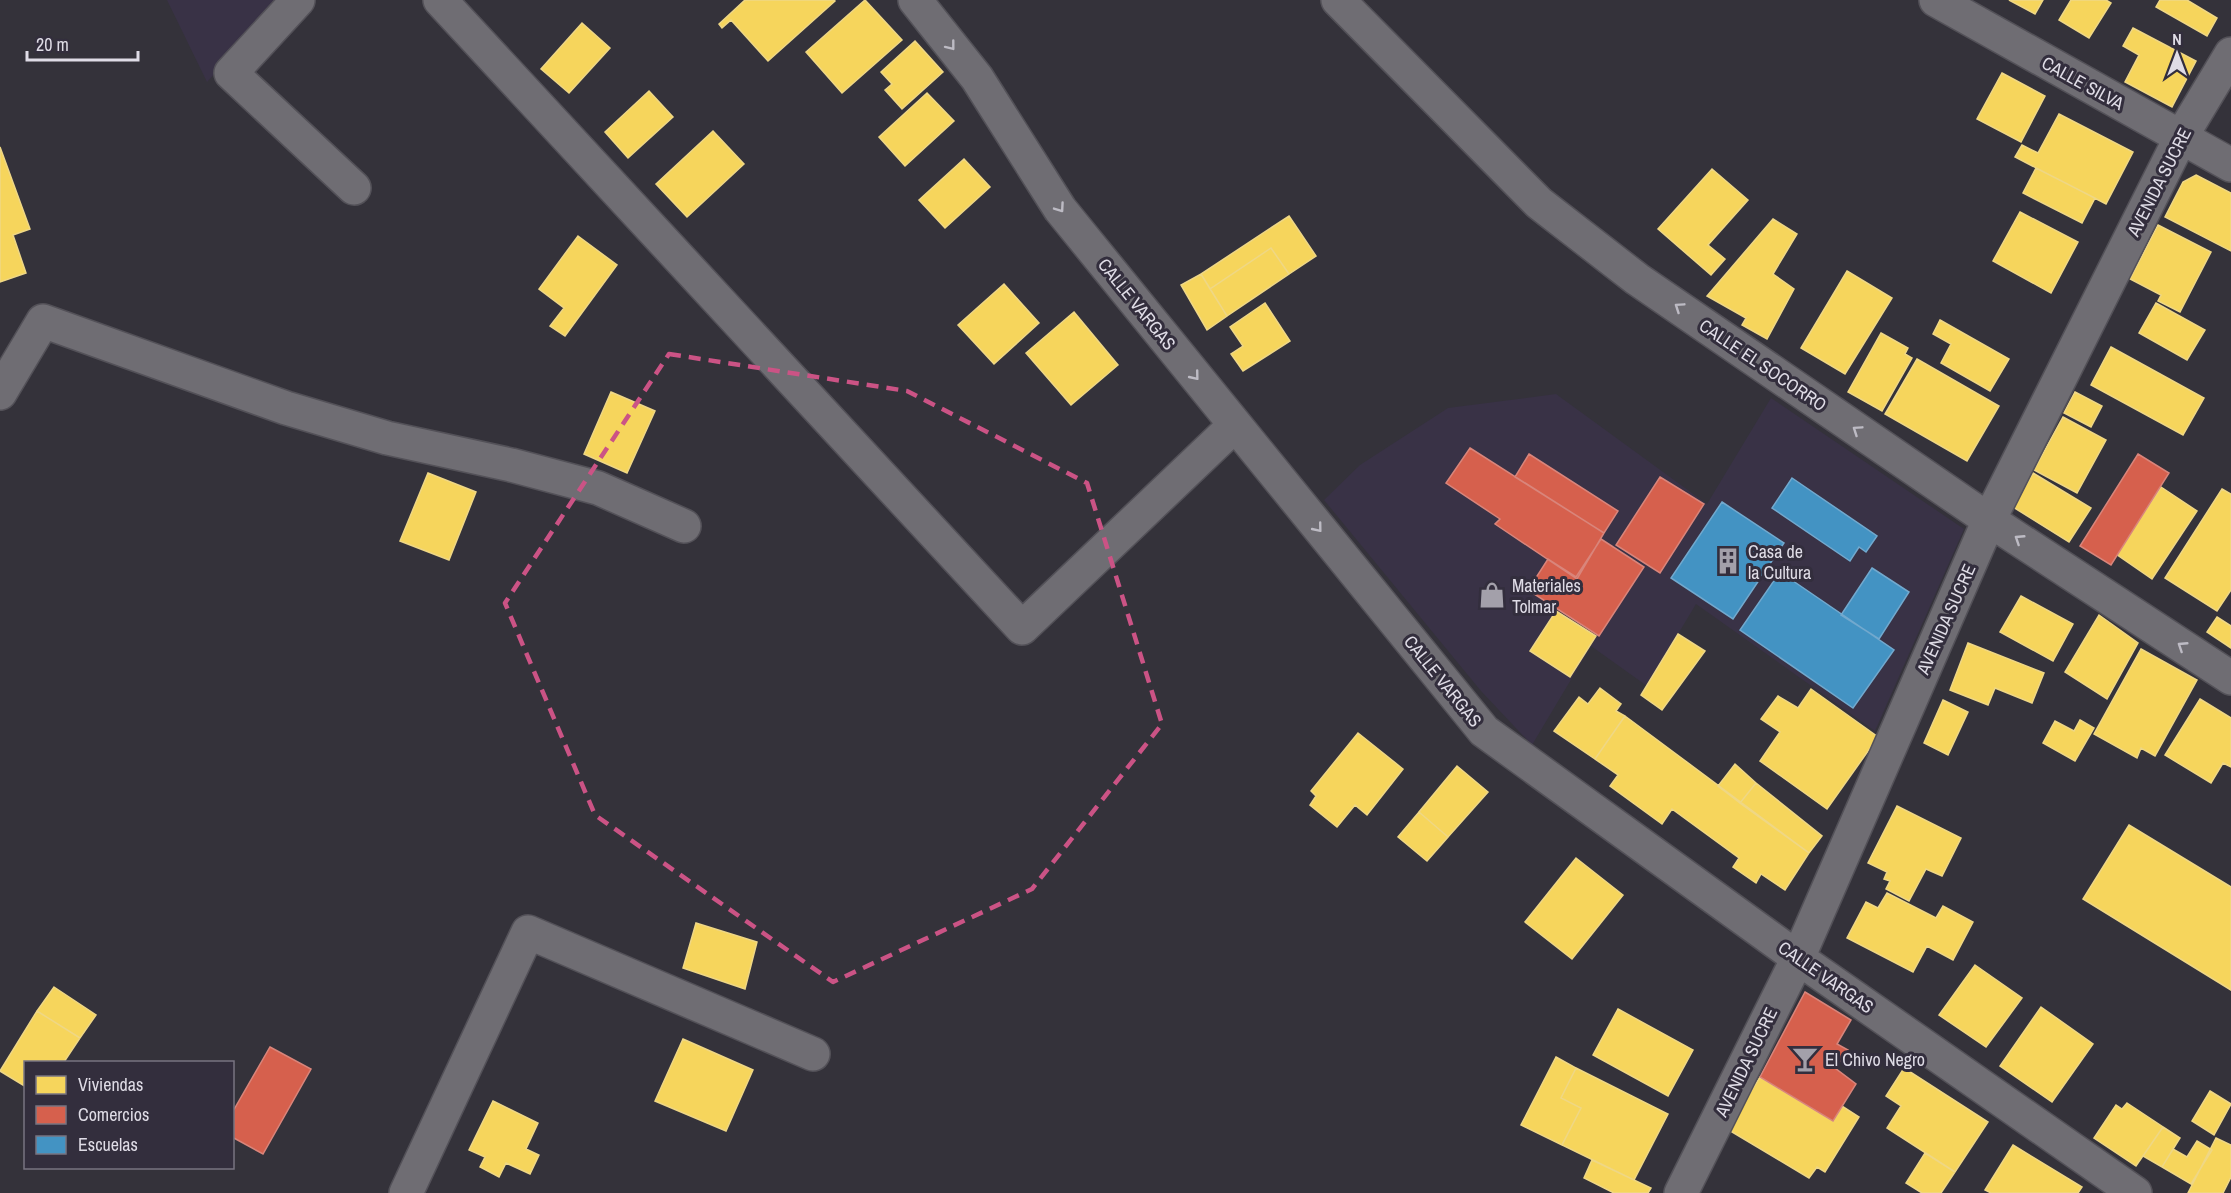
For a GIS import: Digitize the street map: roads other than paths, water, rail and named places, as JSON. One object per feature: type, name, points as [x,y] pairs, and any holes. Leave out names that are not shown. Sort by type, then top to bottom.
[{"type":"street","points":[[298,0],[231,73],[354,188]]},
{"type":"street","points":[[440,0],[1022,628],[1235,425]]},
{"type":"street","name":"CALLE VARGAS","points":[[915,0],[977,78],[1060,209],[1484,731],[1798,958],[2134,1193]]},
{"type":"street","name":"CALLE EL SOCORRO","points":[[1338,0],[1539,202],[1637,279],[1989,520],[2231,678]]},
{"type":"street","name":"CALLE SILVA","points":[[1936,0],[2231,165]]},
{"type":"street","name":"AVENIDA SUCRE","points":[[1681,1193],[1798,958],[1989,520],[2181,137],[2231,54]]},
{"type":"street","points":[[0,393],[43,321],[255,397],[387,438],[511,465],[598,488],[684,525]]},
{"type":"street","points":[[406,1193],[528,932],[813,1054]]},
{"type":"place","name":"Casa de la Cultura","points":[[1728,561]]},
{"type":"place","name":"Materiales Tolmar","points":[[1492,595]]},
{"type":"place","name":"El Chivo Negro","points":[[1805,1059]]}]
